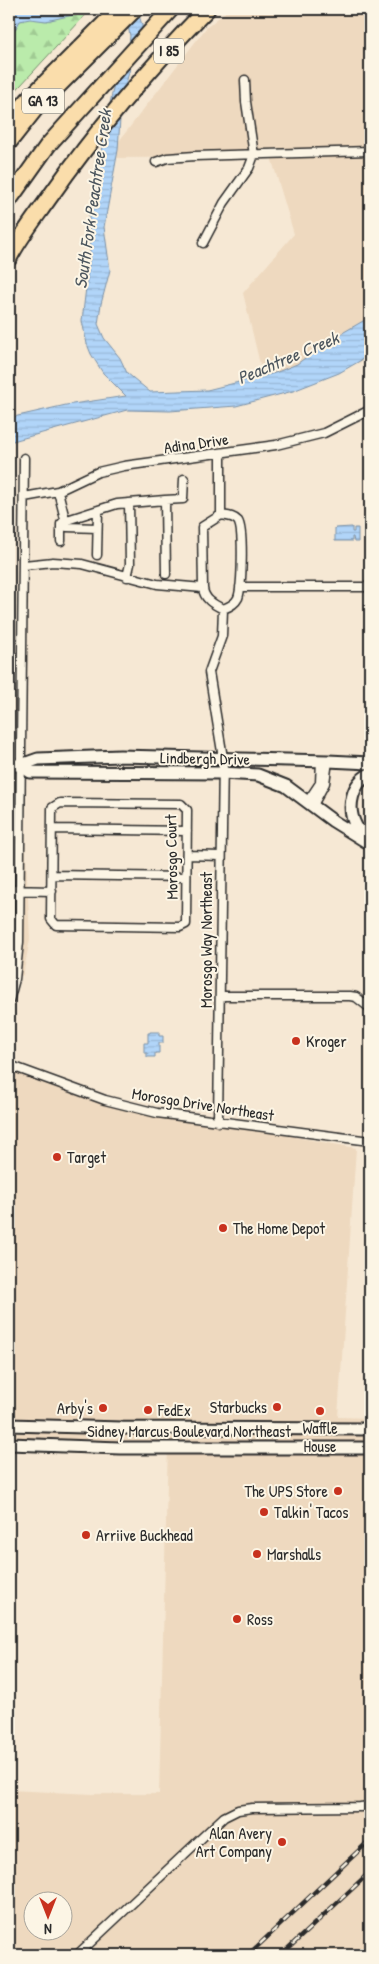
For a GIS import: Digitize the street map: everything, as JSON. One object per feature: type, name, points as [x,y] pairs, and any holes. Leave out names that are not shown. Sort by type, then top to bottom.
[{"type":"highway","name":"GA 13","points":[[9,142],[75,59],[119,9]]},
{"type":"highway","name":"GA 13","points":[[9,123],[28,100],[135,9]]},
{"type":"highway","name":"I 85","points":[[9,200],[48,145],[171,9]]},
{"type":"highway","name":"I 85","points":[[9,258],[62,180],[131,93],[207,9]]},
{"type":"highway","points":[[9,183],[21,167],[48,145]]},
{"type":"main road","points":[[9,765],[21,765],[38,759],[110,757],[223,758],[370,763]]},
{"type":"main road","name":"Lindbergh Drive","points":[[21,765],[30,772],[222,773],[258,775],[286,786],[333,821],[370,842]]},
{"type":"main road","points":[[370,774],[356,788],[351,803],[351,811],[356,826],[370,842]]},
{"type":"main road","name":"Sidney Marcus Boulevard Northeast","points":[[9,1425],[122,1428],[370,1428]]},
{"type":"main road","name":"Sidney Marcus Boulevard Northeast","points":[[9,1444],[120,1448],[370,1448]]},
{"type":"street","points":[[203,243],[254,155],[246,102],[245,80]]},
{"type":"street","points":[[156,162],[167,158],[370,151]]},
{"type":"street","name":"Adina Drive","points":[[24,498],[58,491],[98,472],[107,470],[276,445],[324,433],[370,410]]},
{"type":"street","points":[[221,454],[221,515]]},
{"type":"street","points":[[9,1001],[18,962],[24,458]]},
{"type":"street","points":[[62,541],[61,524],[64,520],[117,504],[183,499],[184,480]]},
{"type":"street","points":[[58,491],[67,527],[97,528]]},
{"type":"street","points":[[165,500],[166,574]]},
{"type":"street","points":[[127,577],[130,564],[129,503]]},
{"type":"street","points":[[97,554],[98,511]]},
{"type":"street","points":[[221,515],[232,516],[237,519],[241,529],[240,588],[238,600],[223,609],[213,604],[206,597],[203,588],[202,527],[221,515]]},
{"type":"street","points":[[24,565],[53,562],[82,564],[157,584],[203,588]]},
{"type":"street","points":[[240,588],[370,587]]},
{"type":"street","name":"Morosgo Way Northeast","points":[[218,1122],[220,856],[223,758],[209,672],[222,636],[223,609]]},
{"type":"street","points":[[310,803],[320,783],[325,761]]},
{"type":"street","name":"Morosgo Court","points":[[60,803],[181,804],[187,810],[187,831],[186,924],[180,927],[56,925],[51,918],[52,808],[60,803]]},
{"type":"street","points":[[52,829],[187,831]]},
{"type":"street","points":[[186,855],[220,856]]},
{"type":"street","points":[[52,875],[186,877]]},
{"type":"street","points":[[9,890],[52,891]]},
{"type":"street","points":[[220,996],[350,996],[356,997],[370,1008]]},
{"type":"street","name":"Morosgo Drive Northeast","points":[[9,1065],[128,1108],[218,1122],[370,1141]]},
{"type":"street","points":[[77,1955],[224,1818],[238,1810],[252,1808],[370,1806]]},
{"type":"shaded area","points":[[229,9],[370,9],[370,360],[265,385],[243,293],[294,234],[271,157],[106,158],[206,28]]},
{"type":"shaded area","points":[[9,756],[21,756],[30,939],[23,975],[15,979],[9,995]]},
{"type":"shaded area","points":[[9,1062],[141,1109],[356,1148],[338,1417],[370,1418],[370,1955],[9,1955],[9,1790],[93,1794],[159,1794],[168,1443],[9,1441]]},
{"type":"green space","points":[[9,9],[91,9],[9,98]]},
{"type":"water","points":[[10,9],[100,9],[46,21],[30,19],[20,21],[9,40]]},
{"type":"water","name":"South Fork Peachtree Creek","points":[[137,9],[142,25],[142,35],[129,72],[121,103],[118,150],[104,227],[110,270],[98,324],[104,338],[120,358],[127,373],[150,392],[207,390],[275,373],[297,364],[325,343],[370,317],[370,355],[339,373],[293,391],[236,406],[170,411],[127,410],[9,442],[9,418],[66,405],[126,396],[103,373],[91,354],[82,321],[90,254],[89,214],[114,83],[129,45],[130,36],[127,20]]},
{"type":"water","points":[[352,527],[352,532],[354,532],[354,528],[358,528],[358,542],[354,542],[353,537],[352,541],[335,541],[335,528]]},
{"type":"water","points":[[159,1032],[159,1036],[163,1036],[163,1043],[159,1043],[159,1053],[155,1053],[155,1057],[147,1057],[147,1053],[144,1053],[144,1043],[148,1043],[148,1033]]},
{"type":"railway","points":[[248,1955],[370,1840]]},
{"type":"railway","points":[[281,1955],[370,1872]]},
{"type":"place","name":"Kroger","points":[[296,1041]]},
{"type":"place","name":"Target","points":[[57,1157]]},
{"type":"place","name":"The Home Depot","points":[[223,1228]]},
{"type":"place","name":"Starbucks","points":[[277,1407]]},
{"type":"place","name":"Arby's","points":[[103,1408]]},
{"type":"place","name":"FedEx","points":[[148,1410]]},
{"type":"place","name":"Waffle House","points":[[320,1411]]},
{"type":"place","name":"The UPS Store","points":[[338,1491]]},
{"type":"place","name":"Talkin' Tacos","points":[[264,1512]]},
{"type":"place","name":"Arriive Buckhead","points":[[86,1535]]},
{"type":"place","name":"Marshalls","points":[[257,1554]]},
{"type":"place","name":"Ross","points":[[237,1619]]},
{"type":"place","name":"Alan Avery Art Company","points":[[282,1842]]},
{"type":"water label","name":"Peachtree Creek","points":[[288,358]]}]
